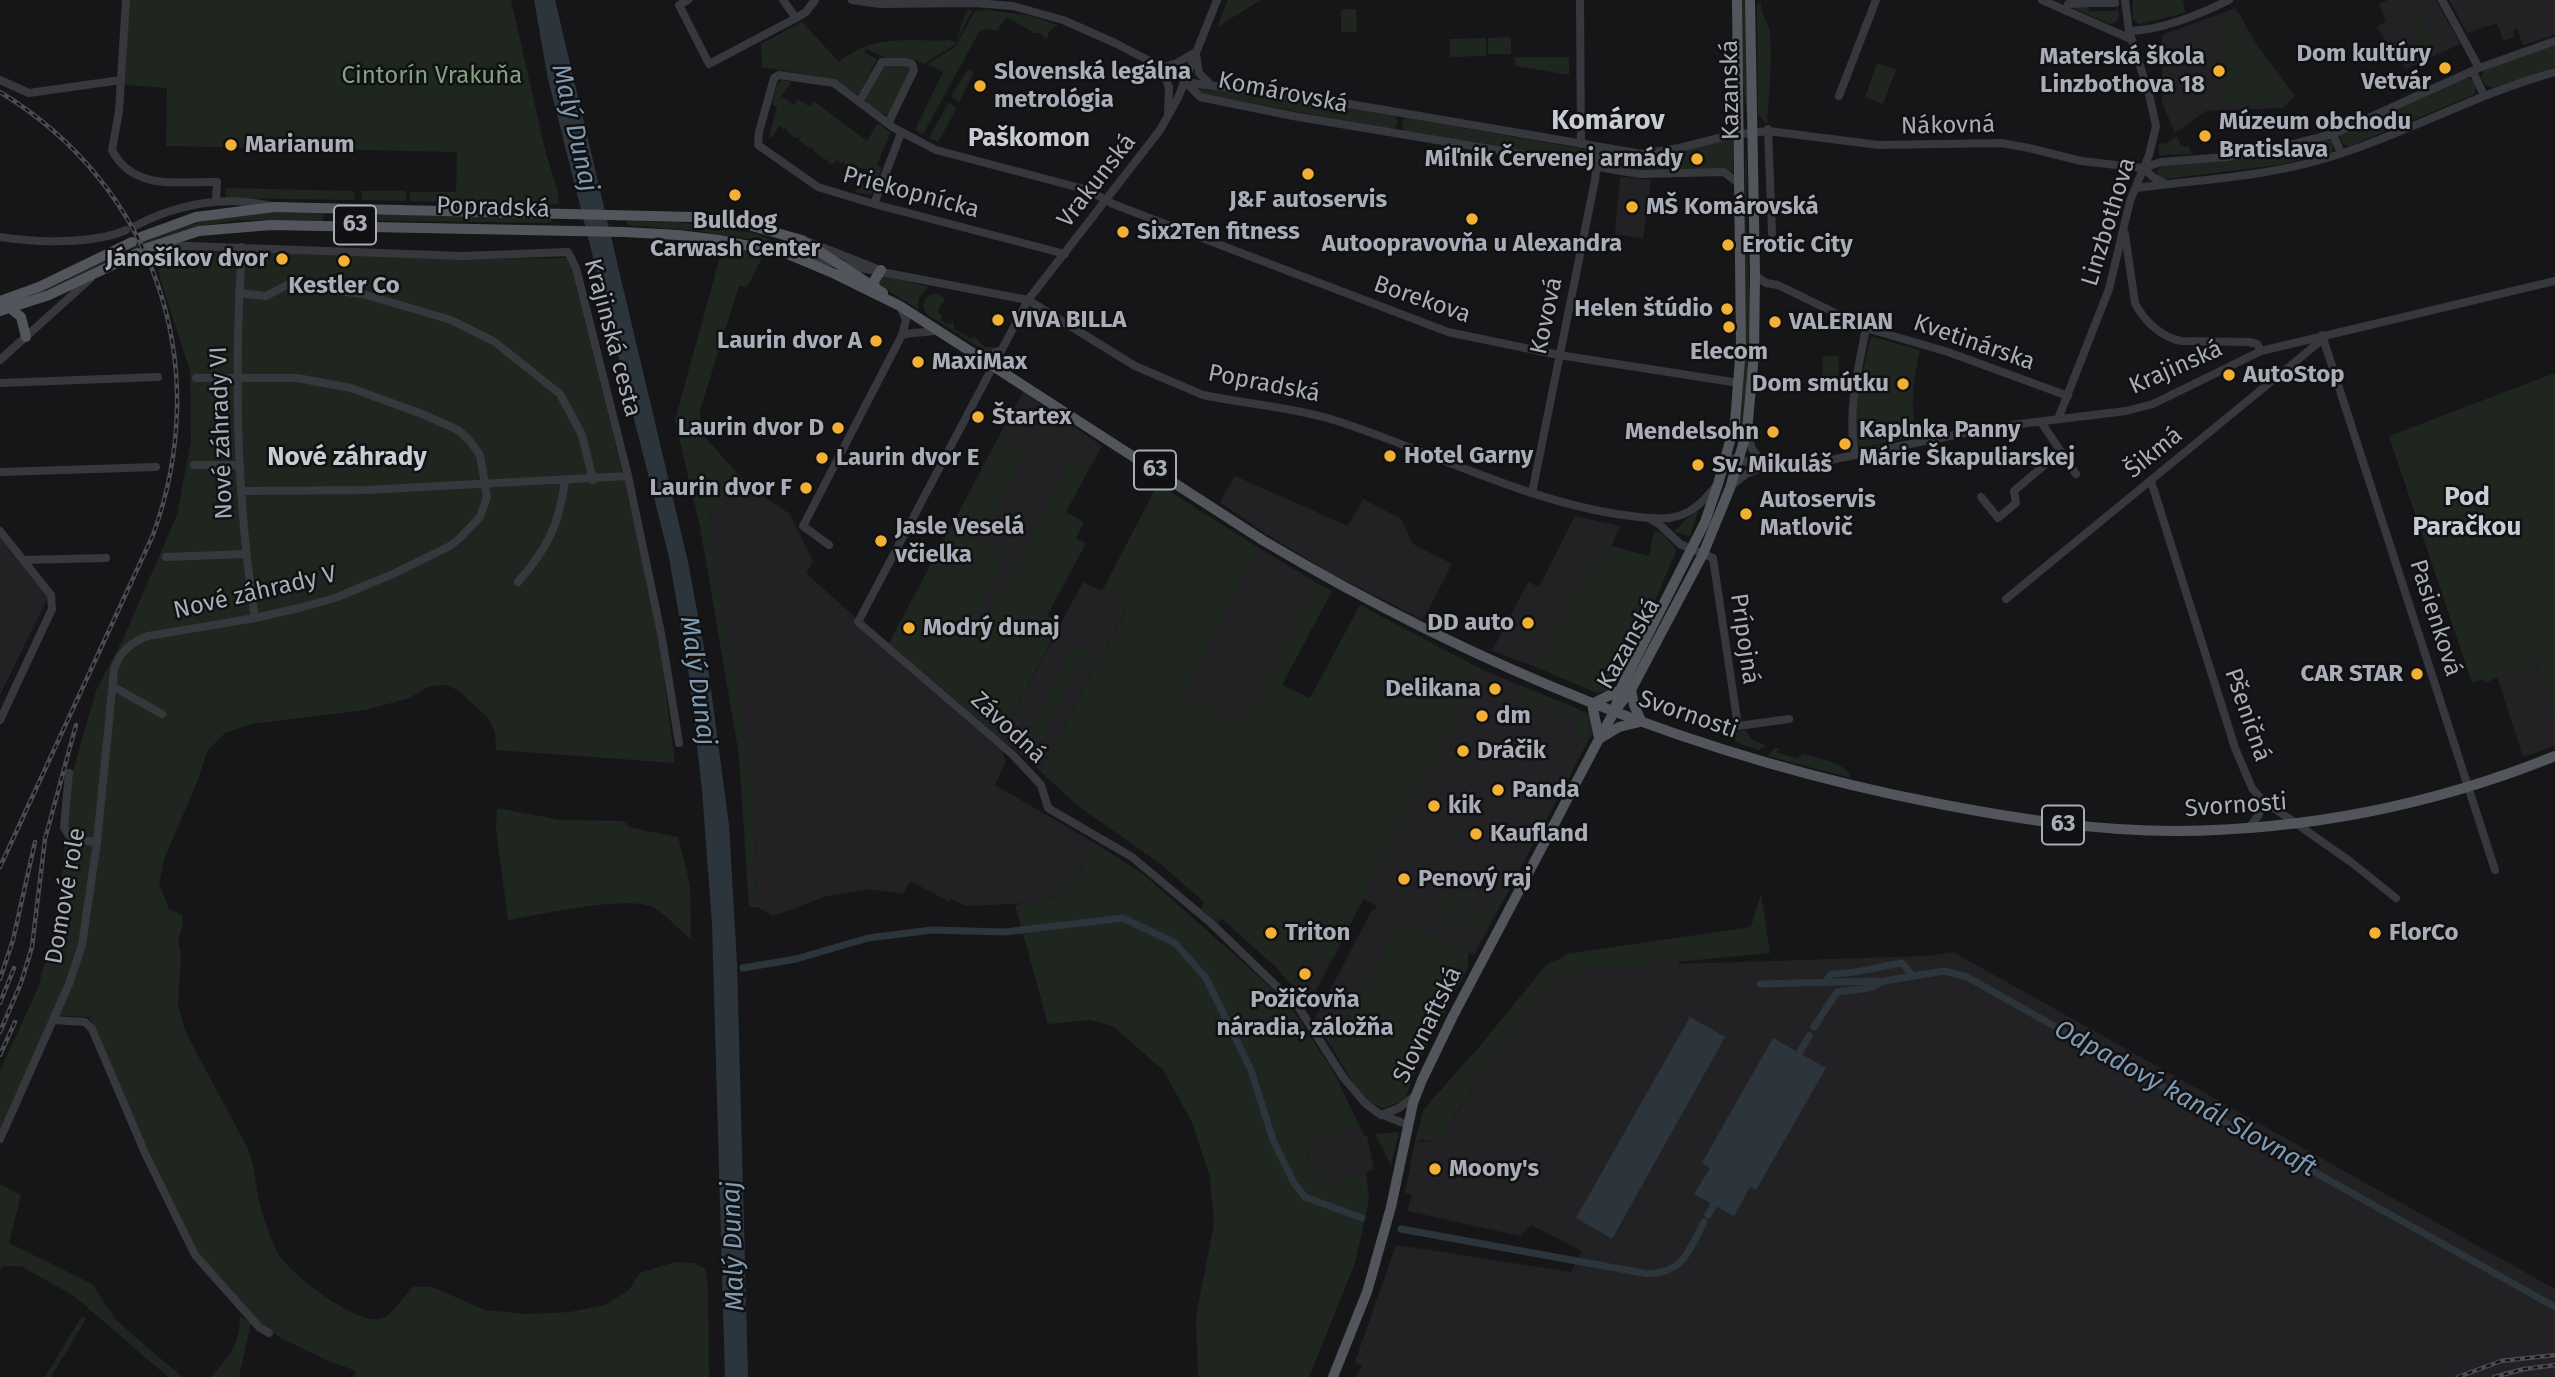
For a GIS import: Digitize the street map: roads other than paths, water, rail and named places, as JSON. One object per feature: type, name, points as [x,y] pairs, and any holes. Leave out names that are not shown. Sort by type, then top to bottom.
[{"type":"main road","name":"Kazanská","points":[[1626,690],[1704,522],[1718,484],[1734,422],[1739,383],[1737,0]]},
{"type":"main road","name":"Kazanská","points":[[1614,712],[1703,554],[1740,461],[1747,431],[1754,354],[1755,298],[1750,0]]},
{"type":"main road","name":"Popradská","points":[[0,301],[39,287],[137,239],[196,217],[274,207],[565,213],[719,220],[763,228],[802,240],[838,263]]},
{"type":"main road","name":"Popradská","points":[[147,249],[212,229],[271,225],[624,232],[719,240],[785,253]]},
{"type":"main road","name":"63","points":[[5,309],[39,299],[147,249]]},
{"type":"main road","name":"Svornosti","points":[[785,253],[900,306]]},
{"type":"main road","name":"Svornosti","points":[[838,263],[937,330],[1320,575],[1461,648],[1592,704],[1718,748],[1808,774],[1912,799],[2091,828],[2189,831],[2297,823],[2379,811],[2469,786],[2555,756]]},
{"type":"main road","points":[[875,286],[874,281],[881,270]]},
{"type":"main road","points":[[5,309],[21,317],[26,337]]},
{"type":"main road","points":[[1626,690],[1641,721],[1619,727],[1599,739],[1592,704],[1626,690]]},
{"type":"main road","name":"Slovnaftská","points":[[1333,1377],[1371,1279],[1391,1207],[1416,1095],[1453,1016],[1614,712]]},
{"type":"street","points":[[125,0],[119,111],[112,150],[125,170],[145,179],[216,182],[216,201]]},
{"type":"street","points":[[688,0],[679,5],[709,64],[806,12],[815,0]]},
{"type":"street","points":[[783,0],[796,18]]},
{"type":"street","points":[[852,0],[880,4],[1002,5],[1031,10],[1092,32],[1184,80]]},
{"type":"street","name":"Vrakunská","points":[[1028,300],[1153,140],[1178,98],[1217,0]]},
{"type":"street","points":[[1580,0],[1581,144]]},
{"type":"street","points":[[1839,96],[1876,0]]},
{"type":"street","points":[[2042,0],[2130,35],[2191,17],[2229,0]]},
{"type":"street","name":"Linzbothova","points":[[2059,419],[2109,289],[2130,201],[2153,140],[2156,119],[2130,35],[2125,0]]},
{"type":"street","points":[[2442,0],[2476,70],[2484,95]]},
{"type":"street","points":[[2066,11],[2068,4],[2115,3]]},
{"type":"street","points":[[2166,184],[2143,168],[2161,162],[2227,157],[2270,150],[2333,134],[2476,70],[2555,41]]},
{"type":"street","points":[[1161,68],[1177,64],[1196,52],[1199,73],[1212,84]]},
{"type":"street","points":[[859,102],[882,62],[904,62],[912,65],[914,71],[888,124]]},
{"type":"street","points":[[1161,68],[1169,87],[1168,116]]},
{"type":"street","points":[[2136,188],[2305,164],[2341,153],[2484,95],[2555,72]]},
{"type":"street","name":"Borekova","points":[[758,145],[771,84],[779,75],[834,83],[888,124],[936,150],[1088,190],[1107,200],[1432,327],[1559,355],[1739,383]]},
{"type":"street","points":[[0,80],[29,93],[121,80]]},
{"type":"street","name":"Komárovská","points":[[1184,80],[1326,100],[1599,148],[1651,153],[1752,132]]},
{"type":"street","name":"Komárovská","points":[[1184,80],[1200,97],[1293,116],[1597,168],[1664,175],[1724,172],[1740,184]]},
{"type":"street","points":[[1178,98],[1200,97]]},
{"type":"street","points":[[1768,128],[1772,233]]},
{"type":"street","name":"Nákovná","points":[[1752,132],[1768,128],[1879,145],[2001,143],[2081,162],[2143,168]]},
{"type":"street","points":[[874,204],[901,132]]},
{"type":"street","points":[[2333,134],[2341,153]]},
{"type":"street","name":"Priekopnícka","points":[[758,145],[818,187],[1065,254]]},
{"type":"street","name":"Kovová","points":[[1532,493],[1599,148]]},
{"type":"street","points":[[0,237],[18,240],[93,240],[114,236],[177,208],[216,201],[255,202],[274,207]]},
{"type":"street","points":[[2124,228],[2135,303],[2158,331],[2181,341],[2249,342],[2257,344],[2261,351]]},
{"type":"street","points":[[0,244],[18,240]]},
{"type":"street","name":"Popradská","points":[[802,240],[881,270]]},
{"type":"street","name":"Krajinská cesta","points":[[147,249],[219,246],[463,256],[568,252],[576,268],[628,476],[662,638],[679,743]]},
{"type":"street","name":"Nové záhrady VI","points":[[242,247],[239,293],[240,465],[245,554],[255,618]]},
{"type":"street","name":"Popradská","points":[[785,253],[1028,300],[1135,366],[1186,390],[1334,420],[1532,493],[1585,509],[1650,519],[1671,518],[1700,505],[1718,484]]},
{"type":"street","points":[[0,360],[94,274]]},
{"type":"street","name":"Kvetinárska","points":[[1755,275],[1766,283],[1778,285],[1866,328],[1948,352],[2068,396]]},
{"type":"street","name":"Krajinská","points":[[1726,457],[1790,468],[1995,427],[2126,411],[2153,404],[2261,351],[2555,281]]},
{"type":"street","points":[[1755,298],[1766,283]]},
{"type":"street","points":[[239,293],[266,296],[287,285],[363,294],[451,320],[495,342],[559,394],[582,435],[593,480]]},
{"type":"street","name":"Závodná","points":[[1028,300],[858,622],[1012,754],[1041,785],[1048,808],[1132,857],[1210,923],[1299,1008],[1343,1077],[1364,1102],[1381,1115],[1408,1125]]},
{"type":"street","points":[[829,545],[803,526],[902,335],[906,320],[900,306]]},
{"type":"street","points":[[1855,455],[1851,437],[1852,405],[1866,328]]},
{"type":"street","points":[[902,335],[937,330]]},
{"type":"street","name":"Šikmá","points":[[2006,599],[2323,337]]},
{"type":"street","name":"Pasienková","points":[[2323,337],[2495,870]]},
{"type":"street","points":[[976,354],[992,354],[1001,350]]},
{"type":"street","points":[[0,383],[158,377]]},
{"type":"street","points":[[196,378],[297,378],[351,388],[446,424],[464,435],[480,455],[486,484]]},
{"type":"street","points":[[2041,422],[2076,474]]},
{"type":"street","points":[[1730,488],[1746,474],[1766,466],[1752,449],[1747,431]]},
{"type":"street","points":[[1981,497],[1998,518],[2016,503],[2014,491],[2061,452]]},
{"type":"street","points":[[194,465],[240,465]]},
{"type":"street","points":[[0,472],[156,467]]},
{"type":"street","points":[[243,491],[366,490],[593,480],[628,476]]},
{"type":"street","points":[[518,582],[534,564],[553,533],[565,481]]},
{"type":"street","name":"Pšeničná","points":[[2151,481],[2235,748],[2252,788],[2261,799],[2396,898]]},
{"type":"street","name":"Nové záhrady V","points":[[114,687],[114,670],[118,659],[136,641],[148,636],[255,618],[335,598],[450,546],[480,517],[487,497],[486,484]]},
{"type":"street","points":[[1650,519],[1680,544],[1703,554]]},
{"type":"street","points":[[0,531],[51,595],[53,605],[0,720]]},
{"type":"street","points":[[166,557],[245,554]]},
{"type":"street","name":"Prípojná","points":[[1703,554],[1713,558],[1738,726],[1749,727],[1789,719]]},
{"type":"street","points":[[24,560],[106,558]]},
{"type":"street","points":[[114,687],[162,714]]},
{"type":"street","name":"Domové role","points":[[0,1139],[54,1020],[82,945],[97,842],[114,687]]},
{"type":"street","points":[[69,773],[64,827],[67,835],[74,839],[97,842]]},
{"type":"street","points":[[2249,827],[2258,818],[2262,807],[2261,799]]},
{"type":"street","points":[[54,1020],[85,1022],[92,1029],[145,1153],[195,1255],[259,1327],[269,1333]]},
{"type":"street","points":[[1381,1115],[1399,1108],[1416,1095]]},
{"type":"water","name":"Malý Dunaj","points":[[534,0],[555,0],[688,562],[709,675],[729,825],[737,964],[748,1377],[725,1377],[712,924],[702,790],[688,668],[669,557],[548,79]]},
{"type":"water","points":[[1690,1017],[1725,1037],[1612,1239],[1576,1218]]},
{"type":"water","points":[[1773,1038],[1826,1068],[1756,1190],[1750,1187],[1734,1216],[1694,1194],[1710,1168],[1702,1163]]},
{"type":"waterway","name":"Odpadový kanál Slovnaft","points":[[743,968],[796,959],[868,938],[932,930],[1005,932],[1123,918],[1175,943],[1206,978],[1251,1070],[1273,1140],[1294,1183],[1305,1197],[1362,1218]]},
{"type":"waterway","points":[[1825,983],[1831,974],[1902,963],[1912,975]]},
{"type":"waterway","name":"Odpadový kanál Slovnaft","points":[[1814,1027],[1837,992],[1869,988],[1884,981],[1944,971],[1967,977],[2555,1307]]},
{"type":"waterway","points":[[1760,984],[1878,981]]},
{"type":"waterway","name":"Odpadový kanál Slovnaft","points":[[1796,1059],[1809,1036]]},
{"type":"waterway","name":"Odpadový kanál Slovnaft","points":[[1708,1215],[1718,1197]]},
{"type":"waterway","name":"Odpadový kanál Slovnaft","points":[[1401,1229],[1648,1274],[1670,1269],[1678,1264],[1689,1251],[1704,1222]]},
{"type":"railway","points":[[0,92],[54,131],[98,177],[133,229],[158,285],[173,345],[177,407],[171,471],[153,535],[0,867]]},
{"type":"railway","points":[[0,1032],[21,983],[32,947],[45,839],[76,725]]},
{"type":"railway","points":[[0,979],[13,940],[35,842]]},
{"type":"railway","points":[[0,1003],[14,968]]},
{"type":"railway","points":[[0,1055],[15,1022]]},
{"type":"railway","points":[[2458,1377],[2501,1361],[2555,1355]]},
{"type":"railway","points":[[2494,1377],[2555,1365]]},
{"type":"place","name":"Dom kultúry Vetvár","points":[[2445,68]]},
{"type":"place","name":"Materská škola Linzbothova 18","points":[[2219,71]]},
{"type":"place","name":"Slovenská legálna metrológia","points":[[980,86]]},
{"type":"place","name":"Múzeum obchodu Bratislava","points":[[2205,136]]},
{"type":"place","name":"Marianum","points":[[231,145]]},
{"type":"place","name":"Míľnik Červenej armády","points":[[1697,159]]},
{"type":"place","name":"J&F autoservis","points":[[1308,174]]},
{"type":"place","name":"Bulldog Carwash Center","points":[[735,195]]},
{"type":"place","name":"MŠ Komárovská","points":[[1632,207]]},
{"type":"place","name":"Autoopravovňa u Alexandra","points":[[1472,219]]},
{"type":"place","name":"Six2Ten fitness","points":[[1123,232]]},
{"type":"place","name":"Erotic City","points":[[1728,245]]},
{"type":"place","name":"Jánošíkov dvor","points":[[282,259]]},
{"type":"place","name":"Kestler Co","points":[[344,261]]},
{"type":"place","name":"Helen štúdio","points":[[1727,309]]},
{"type":"place","name":"VIVA BILLA","points":[[998,320]]},
{"type":"place","name":"VALERIAN","points":[[1775,322]]},
{"type":"place","name":"Elecom","points":[[1729,327]]},
{"type":"place","name":"Laurin dvor A","points":[[876,341]]},
{"type":"place","name":"MaxiMax","points":[[918,362]]},
{"type":"place","name":"AutoStop","points":[[2229,375]]},
{"type":"place","name":"Dom smútku","points":[[1903,384]]},
{"type":"place","name":"Štartex","points":[[978,417]]},
{"type":"place","name":"Laurin dvor D","points":[[838,428]]},
{"type":"place","name":"Mendelsohn","points":[[1773,432]]},
{"type":"place","name":"Kaplnka Panny Márie Škapuliarskej","points":[[1845,444]]},
{"type":"place","name":"Hotel Garny","points":[[1390,456]]},
{"type":"place","name":"Laurin dvor E","points":[[822,458]]},
{"type":"place","name":"Sv. Mikuláš","points":[[1698,465]]},
{"type":"place","name":"Laurin dvor F","points":[[806,488]]},
{"type":"place","name":"Autoservis Matlovič","points":[[1746,514]]},
{"type":"place","name":"Jasle Veselá včielka","points":[[881,541]]},
{"type":"place","name":"DD auto","points":[[1528,623]]},
{"type":"place","name":"Modrý dunaj","points":[[909,628]]},
{"type":"place","name":"CAR STAR","points":[[2417,674]]},
{"type":"place","name":"Delikana","points":[[1495,689]]},
{"type":"place","name":"dm","points":[[1482,716]]},
{"type":"place","name":"Dráčik","points":[[1463,751]]},
{"type":"place","name":"Panda","points":[[1498,790]]},
{"type":"place","name":"kik","points":[[1434,806]]},
{"type":"place","name":"Kaufland","points":[[1476,834]]},
{"type":"place","name":"Penový raj","points":[[1404,879]]},
{"type":"place","name":"Triton","points":[[1271,933]]},
{"type":"place","name":"FlorCo","points":[[2375,933]]},
{"type":"place","name":"Požičovňa náradia, záložňa","points":[[1305,974]]},
{"type":"place","name":"Moony's","points":[[1435,1169]]},
{"type":"district","name":"Komárov","points":[[1608,121]]},
{"type":"district","name":"Paškomon","points":[[1029,139]]},
{"type":"district","name":"Nové záhrady","points":[[347,458]]},
{"type":"district","name":"Pod Paračkou","points":[[2467,513]]},
{"type":"park label","name":"Cintorín Vrakuňa","points":[[432,76]]}]
